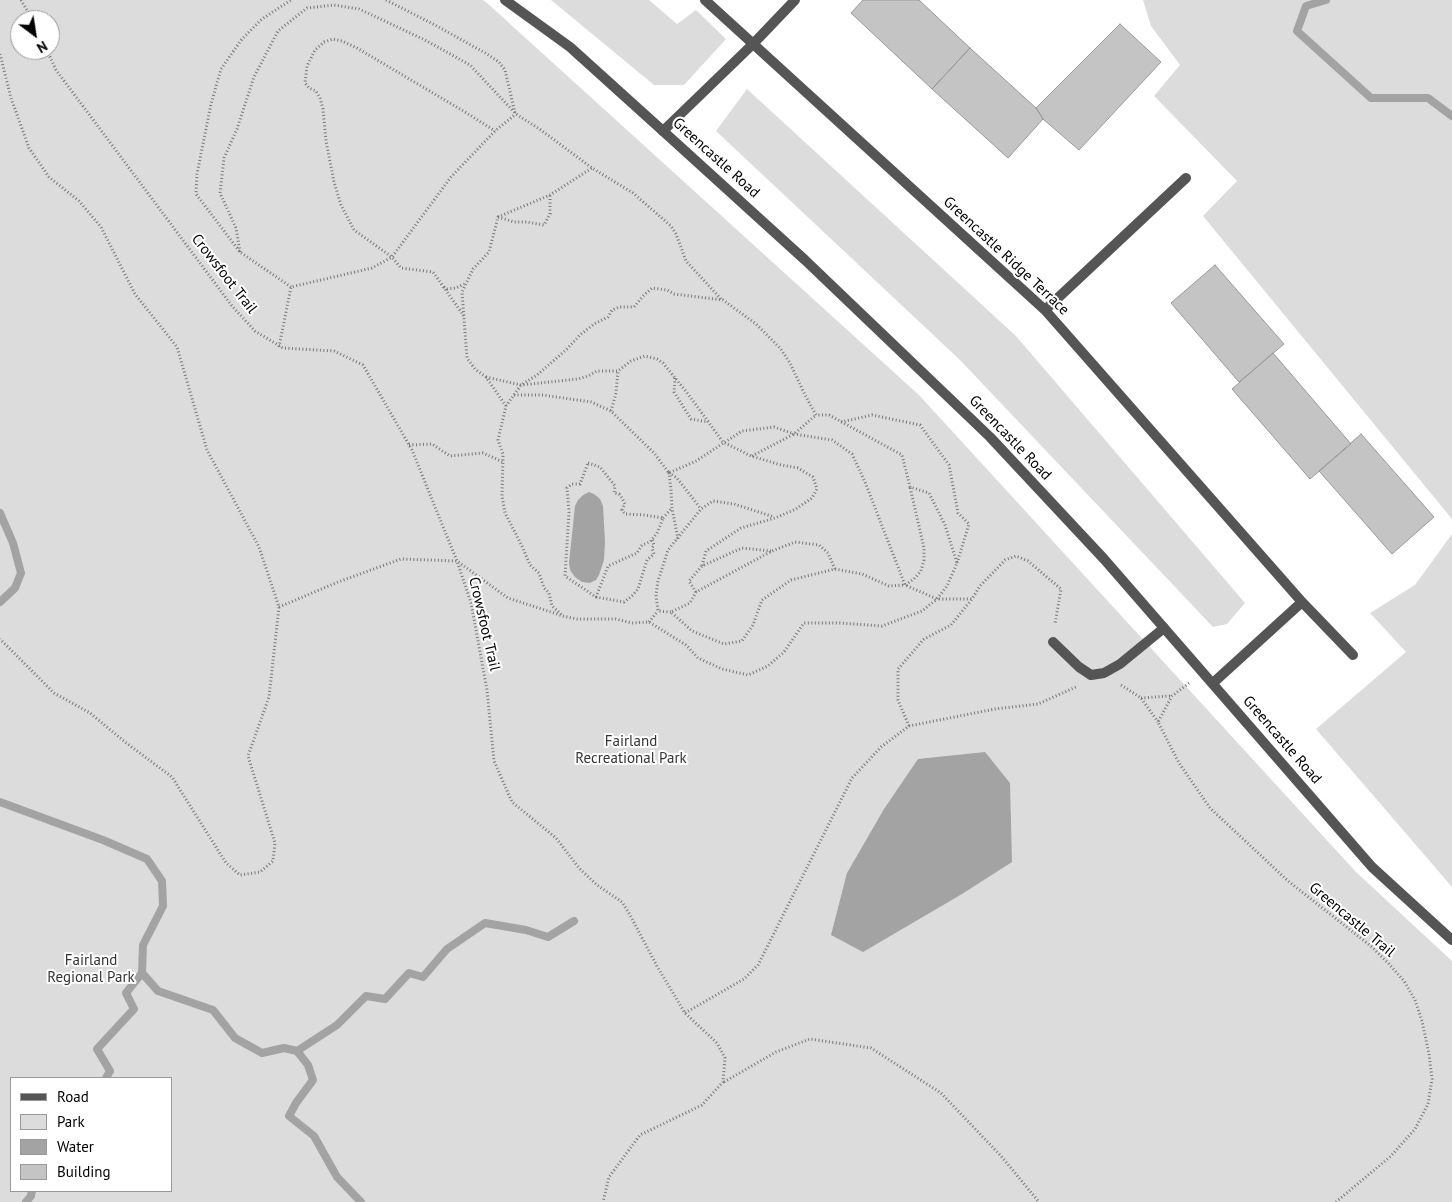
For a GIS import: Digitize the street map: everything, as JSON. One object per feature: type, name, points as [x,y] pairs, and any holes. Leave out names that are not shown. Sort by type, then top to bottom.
[{"type":"street","name":"Greencastle Road","points":[[505,0],[570,47],[805,260],[990,437],[1104,559],[1372,867],[1452,940]]},
{"type":"street","name":"Greencastle Ridge Terrace","points":[[705,0],[1045,310],[1302,602],[1353,655]]},
{"type":"street","points":[[663,131],[753,44],[795,0]]},
{"type":"street","points":[[1045,310],[1186,178]]},
{"type":"street","points":[[1212,683],[1302,602]]},
{"type":"street","points":[[1053,642],[1079,667],[1091,675],[1104,673],[1120,664],[1164,628]]},
{"type":"path","points":[[291,0],[262,18],[242,39],[221,69],[213,92],[196,194],[240,252],[290,287],[372,268],[392,256],[451,177],[495,131],[516,114]]},
{"type":"path","points":[[386,0],[499,62],[507,78],[516,114]]},
{"type":"path","points":[[240,252],[236,228],[220,193],[224,158],[237,129],[254,77],[278,30],[307,8],[334,5],[359,9],[425,40],[470,65],[516,114],[549,135],[592,168],[633,193],[672,226],[686,261],[723,300],[756,324],[780,348],[790,363],[816,414]]},
{"type":"path","points":[[464,316],[433,272],[401,268],[392,256],[354,230],[341,205],[334,182],[326,141],[323,109],[316,91],[309,88],[306,83],[307,66],[315,50],[324,42],[333,39],[342,41],[357,48],[495,131]]},
{"type":"path","points":[[0,54],[11,98],[29,148],[49,177],[79,201],[101,227],[135,294],[178,346],[206,450],[259,546],[279,607],[269,697],[248,756],[275,843],[273,862],[260,872],[240,874],[226,863],[172,777],[90,713],[54,693],[0,639]]},
{"type":"path","name":"Crowsfoot Trail","points":[[52,60],[56,70],[232,306],[256,330],[279,347],[334,351],[363,365],[409,445],[471,603],[487,690],[494,762],[512,802],[556,838],[579,868],[597,885],[622,902],[685,1013],[717,1043],[725,1058],[723,1082]]},
{"type":"path","points":[[498,217],[550,194],[592,168]]},
{"type":"path","points":[[498,217],[514,222],[544,225],[550,214],[550,194]]},
{"type":"path","points":[[498,217],[489,252],[473,269],[464,284],[462,292],[467,358],[475,370],[486,377],[521,385],[578,380],[597,371],[618,371],[631,361],[645,356],[657,359],[698,406],[723,442],[752,456],[798,468],[813,477],[817,489],[812,498],[796,509],[775,518],[741,528],[706,550],[702,566]]},
{"type":"path","points":[[442,285],[447,289],[456,288],[464,284]]},
{"type":"path","points":[[279,347],[290,287]]},
{"type":"path","points":[[563,616],[552,606],[549,593],[544,588],[539,573],[530,564],[505,513],[502,496],[503,454],[498,440],[506,406],[521,385],[537,375],[559,356],[580,334],[608,317],[612,310],[620,307],[634,307],[652,288],[667,290],[674,294],[723,300]]},
{"type":"path","points":[[611,412],[616,393],[618,371]]},
{"type":"path","points":[[486,377],[506,406]]},
{"type":"path","points":[[675,378],[674,392],[691,418],[709,422]]},
{"type":"path","points":[[514,395],[544,395],[591,402],[611,412],[654,453],[668,473],[678,539]]},
{"type":"path","points":[[816,414],[829,416],[902,455],[924,548],[924,560],[921,571],[905,585]]},
{"type":"path","points":[[752,456],[794,434],[816,414]]},
{"type":"path","points":[[279,607],[338,582],[401,559],[456,562],[508,598],[577,619],[616,620],[632,623],[648,622],[686,644],[698,658],[722,669],[748,675],[768,666],[784,652],[804,623],[882,626],[922,611],[937,600],[947,586],[957,563],[970,524],[958,513],[949,465],[920,424],[872,415],[841,422]]},
{"type":"path","points":[[668,473],[696,461],[742,431],[774,427],[794,434],[832,440],[852,454],[865,482],[905,585]]},
{"type":"path","points":[[409,445],[432,444],[450,456],[484,453],[503,462]]},
{"type":"path","points":[[652,539],[654,554],[648,560],[638,589],[633,595],[624,602],[596,597],[565,576],[569,512],[567,488],[572,484],[580,484],[588,463],[600,467],[614,486],[614,493],[619,494],[625,504],[622,510],[625,514],[663,518]]},
{"type":"path","points":[[668,473],[677,478],[702,510]]},
{"type":"path","points":[[910,487],[929,493],[945,525],[957,563]]},
{"type":"path","points":[[648,622],[658,611],[656,595],[658,581],[668,550],[702,510],[714,501],[734,504],[775,518]]},
{"type":"path","points":[[596,597],[608,566],[636,553],[642,545],[650,542],[658,533],[663,518],[672,508]]},
{"type":"path","points":[[658,611],[671,612],[690,603],[696,592],[772,551],[795,542],[819,545],[828,553],[835,569]]},
{"type":"path","points":[[696,592],[689,580],[702,566],[742,548],[772,551]]},
{"type":"path","points":[[909,726],[898,700],[898,669],[924,639],[951,625],[980,586],[1005,560],[1016,556],[1028,560],[1061,589],[1053,642]]},
{"type":"path","points":[[671,612],[692,631],[724,644],[742,641],[753,625],[762,600],[791,580],[835,569],[862,574],[889,586],[905,585],[937,600],[972,599]]},
{"type":"path","points":[[1158,722],[1172,696],[1203,672]]},
{"type":"path","points":[[685,1013],[744,979],[758,965],[852,778],[881,747],[909,726],[995,709],[1038,704],[1076,686],[1091,675],[1113,680],[1142,698],[1172,696]]},
{"type":"path","name":"Greencastle Trail","points":[[1142,698],[1158,722],[1179,763],[1210,808],[1288,881],[1372,947],[1404,981],[1415,1000],[1422,1021],[1429,1054],[1432,1079],[1428,1104],[1415,1129],[1391,1156],[1336,1202]]},
{"type":"path","points":[[603,1202],[609,1177],[640,1135],[702,1105],[723,1082],[776,1052],[810,1039],[871,1048],[941,1093],[1001,1156],[1039,1202]]},
{"type":"green space","name":"Fairland Recreational Park","points":[[0,0],[483,0],[919,395],[1356,872],[1452,961],[1452,1202],[0,1202]]},
{"type":"green space","points":[[551,0],[649,0],[677,24],[696,10],[726,39],[684,85],[654,85]]},
{"type":"green space","points":[[1143,0],[1452,0],[1452,519],[1203,216],[1237,181],[1154,96],[1180,65],[1151,26]]},
{"type":"green space","points":[[747,89],[1016,336],[1245,603],[1227,624],[1213,627],[960,360],[716,131]]},
{"type":"green space","points":[[1452,534],[1452,887],[1316,729],[1406,652],[1370,613],[1415,585]]},
{"type":"water","points":[[589,492],[600,499],[603,506],[605,542],[604,560],[599,575],[596,580],[590,583],[582,582],[575,577],[570,570],[569,563],[575,506],[583,495]]},
{"type":"water","points":[[985,752],[1010,783],[1012,862],[962,894],[863,952],[831,935],[847,873],[884,809],[918,759]]},
{"type":"building","points":[[863,0],[919,0],[970,48],[932,89],[851,13]]},
{"type":"building","points":[[1120,24],[1161,62],[1079,150],[1043,119],[1036,108]]},
{"type":"building","points":[[970,48],[1036,108],[1043,119],[1008,158],[932,89]]},
{"type":"building","points":[[1215,265],[1284,344],[1239,382],[1171,303]]},
{"type":"building","points":[[1273,353],[1351,444],[1310,479],[1232,389]]},
{"type":"building","points":[[1361,434],[1434,517],[1392,554],[1319,471]]},
{"type":"waterway","points":[[1326,0],[1306,6],[1297,31],[1371,98],[1428,98],[1452,116]]},
{"type":"waterway","points":[[0,513],[13,543],[21,573],[15,588],[0,602]]},
{"type":"waterway","points":[[0,802],[103,840],[147,859],[162,881],[163,906],[143,945],[142,973],[158,991],[213,1010],[235,1038],[262,1053],[284,1048],[297,1051],[308,1065],[313,1080],[289,1116],[314,1136],[337,1177],[361,1202]]},
{"type":"waterway","points":[[297,1051],[337,1025],[366,996],[385,999],[409,973],[423,977],[447,949],[485,923],[526,930],[548,937],[574,921]]},
{"type":"waterway","points":[[107,1077],[110,1071],[97,1049],[134,1009],[126,993],[142,973]]},
{"type":"waterway","points":[[26,1202],[32,1192]]},
{"type":"park label","name":"Fairland Regional Park","points":[[91,970]]}]
